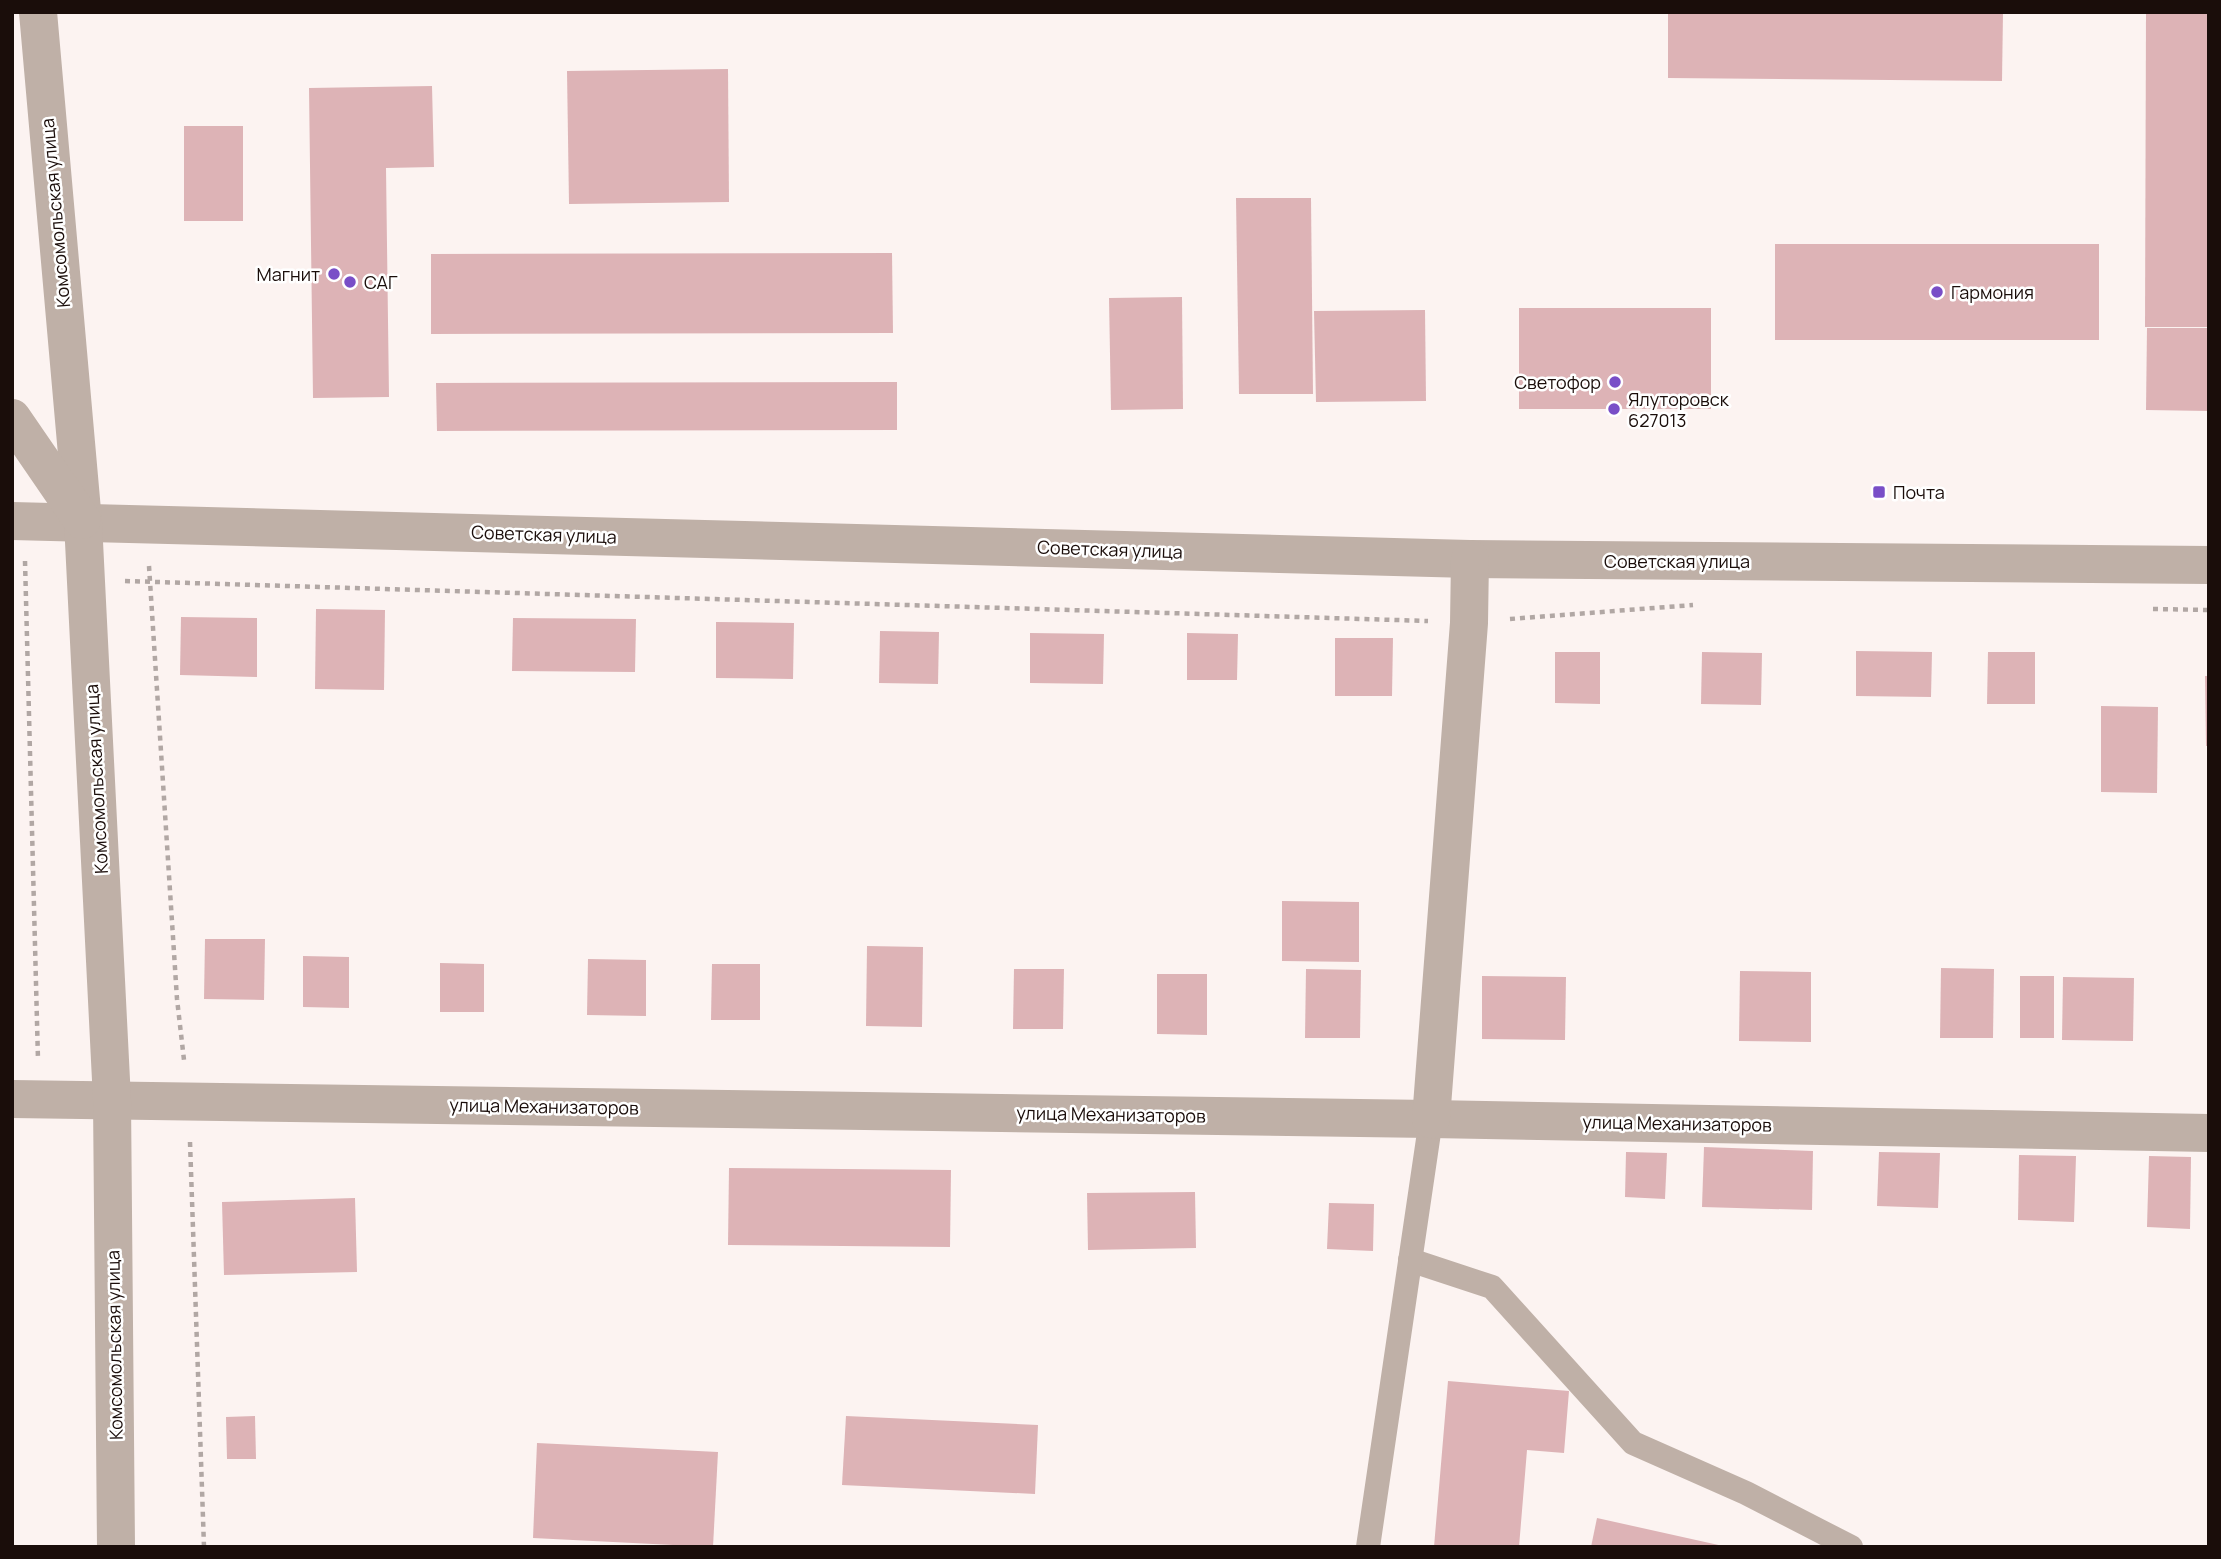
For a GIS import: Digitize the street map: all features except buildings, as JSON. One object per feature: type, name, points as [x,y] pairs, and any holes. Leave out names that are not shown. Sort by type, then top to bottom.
[{"type":"street","name":"Комсомольская улица","points":[[38,12],[86,579],[111,1100],[116,1547]]},
{"type":"street","points":[[12,418],[83,522]]},
{"type":"street","name":"Советская улица","points":[[18,521],[1470,559],[2209,565]]},
{"type":"street","points":[[1431,1119],[1469,623],[1470,559]]},
{"type":"street","name":"улица Механизаторов","points":[[26,1099],[2209,1133]]},
{"type":"lane","points":[[1368,1547],[1431,1119]]},
{"type":"lane","points":[[1410,1260],[1492,1287],[1633,1443],[1746,1493],[1851,1547]]},
{"type":"path","points":[[18,521],[26,1099]]},
{"type":"path","points":[[146,524],[177,999],[189,1101],[204,1547]]},
{"type":"path","points":[[86,579],[1469,623],[1704,604]]},
{"type":"path","points":[[2141,609],[2209,610]]},
{"type":"place","name":"Магнит","points":[[334,274]]},
{"type":"place","name":"САГ","points":[[350,282]]},
{"type":"place","name":"Гармония","points":[[1937,292]]},
{"type":"place","name":"Светофор","points":[[1615,382]]},
{"type":"place","name":"Ялуторовск 627013","points":[[1614,409]]},
{"type":"place","name":"Почта","points":[[1879,492]]}]
